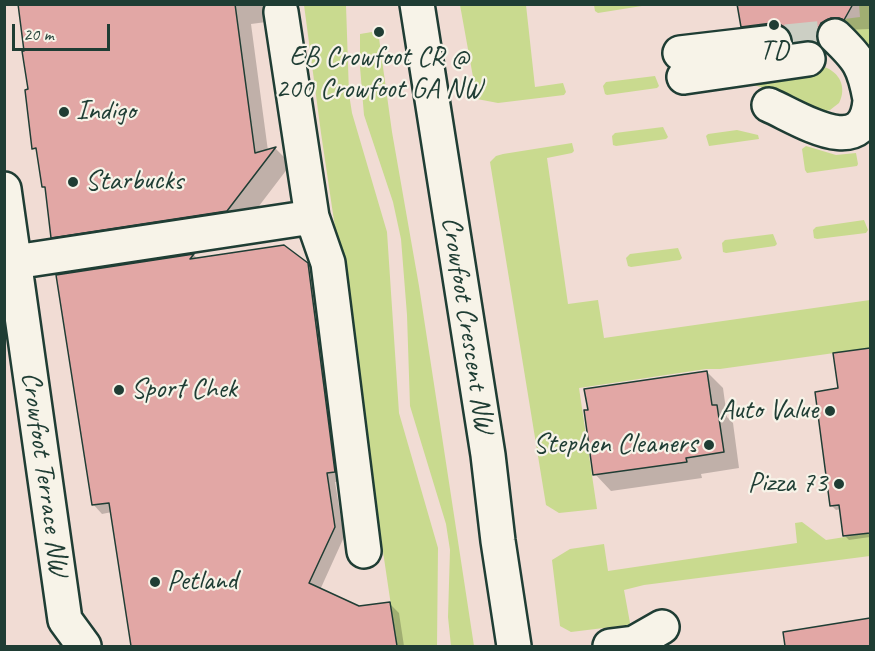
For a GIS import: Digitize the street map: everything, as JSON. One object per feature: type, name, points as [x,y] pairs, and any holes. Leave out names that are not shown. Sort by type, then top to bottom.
[{"type":"street","name":"Crowfoot Crescent NW","points":[[417,4],[488,455],[514,646]]},
{"type":"street","points":[[280,12],[312,217],[328,263],[364,551]]},
{"type":"street","points":[[682,65],[821,50],[864,70],[870,100],[869,113],[857,130],[842,135],[769,105]]},
{"type":"street","name":"Crowfoot Terrace NW","points":[[4,189],[65,620],[84,646]]},
{"type":"street","points":[[15,262],[312,217]]},
{"type":"street","points":[[610,646],[634,643],[662,627]]},
{"type":"shaded area","points":[[5,5],[870,5],[870,646],[5,646]]},
{"type":"green space","points":[[594,4],[648,5],[598,13],[595,11]]},
{"type":"green space","points":[[304,5],[346,5],[349,94],[352,113],[387,232],[399,413],[438,548],[437,646],[397,646]]},
{"type":"green space","points":[[460,5],[526,5],[535,87],[563,83],[566,92],[564,95],[498,103],[477,99]]},
{"type":"green space","points":[[859,5],[870,5],[870,47],[858,36],[840,27],[844,19],[860,17]]},
{"type":"green space","points":[[378,31],[474,646],[451,646],[448,617],[450,550],[446,524],[410,406],[407,315],[401,239],[393,202],[364,115],[360,34]]},
{"type":"green space","points":[[824,67],[830,69],[838,77],[842,92],[839,103],[830,110],[821,112],[765,88],[745,83],[745,77]]},
{"type":"green space","points":[[655,76],[659,86],[657,88],[605,94],[603,86],[606,82]]},
{"type":"green space","points":[[663,127],[668,137],[666,139],[613,145],[612,136],[615,133]]},
{"type":"green space","points":[[737,130],[758,135],[759,139],[709,146],[706,136],[708,134]]},
{"type":"green space","points":[[572,143],[574,151],[572,153],[547,158],[568,304],[598,300],[604,338],[870,300],[870,348],[579,388],[597,509],[559,513],[546,505],[490,162],[496,156],[503,154]]},
{"type":"green space","points":[[806,146],[836,155],[856,153],[858,164],[807,173],[802,149]]},
{"type":"green space","points":[[864,220],[868,230],[866,233],[814,238],[813,230],[816,227]]},
{"type":"green space","points":[[773,234],[777,244],[775,246],[723,252],[722,243],[725,240]]},
{"type":"green space","points":[[678,248],[682,258],[680,260],[628,266],[626,258],[630,254]]},
{"type":"green space","points":[[802,522],[826,540],[870,533],[870,556],[644,585],[624,590],[630,623],[628,625],[571,632],[560,626],[552,560],[570,549],[604,544],[608,571],[797,543],[795,523]]},
{"type":"building","points":[[18,4],[235,4],[255,153],[276,147],[227,211],[51,238],[45,187],[42,187],[36,148],[32,149]]},
{"type":"building","name":"TD","points":[[737,4],[853,4],[844,20],[831,18],[821,23],[817,32],[819,44],[806,40],[792,42],[789,31],[781,25],[772,23],[741,27]]},
{"type":"building","points":[[284,245],[308,263],[335,472],[327,473],[335,527],[309,583],[359,606],[390,602],[397,646],[131,646],[109,503],[92,505],[56,275],[194,254],[190,259]]},
{"type":"building","points":[[870,348],[870,533],[843,536],[839,505],[830,506],[815,392],[838,388],[833,353]]},
{"type":"building","points":[[707,371],[712,405],[717,405],[724,452],[686,458],[687,462],[593,475],[584,410],[588,410],[584,389]]},
{"type":"building","points":[[870,618],[870,646],[785,646],[783,632]]},
{"type":"tunnel","points":[[786,41],[835,36]]},
{"type":"place","name":"TD","points":[[774,25]]},
{"type":"place","name":"EB Crowfoot CR @ 200 Crowfoot GA NW","points":[[379,32]]},
{"type":"place","name":"Indigo","points":[[64,112]]},
{"type":"place","name":"Starbucks","points":[[73,182]]},
{"type":"place","name":"Sport Chek","points":[[119,390]]},
{"type":"place","name":"Auto Value","points":[[830,411]]},
{"type":"place","name":"Stephen Cleaners","points":[[709,445]]},
{"type":"place","name":"Pizza 73","points":[[839,484]]},
{"type":"place","name":"Petland","points":[[155,582]]}]
